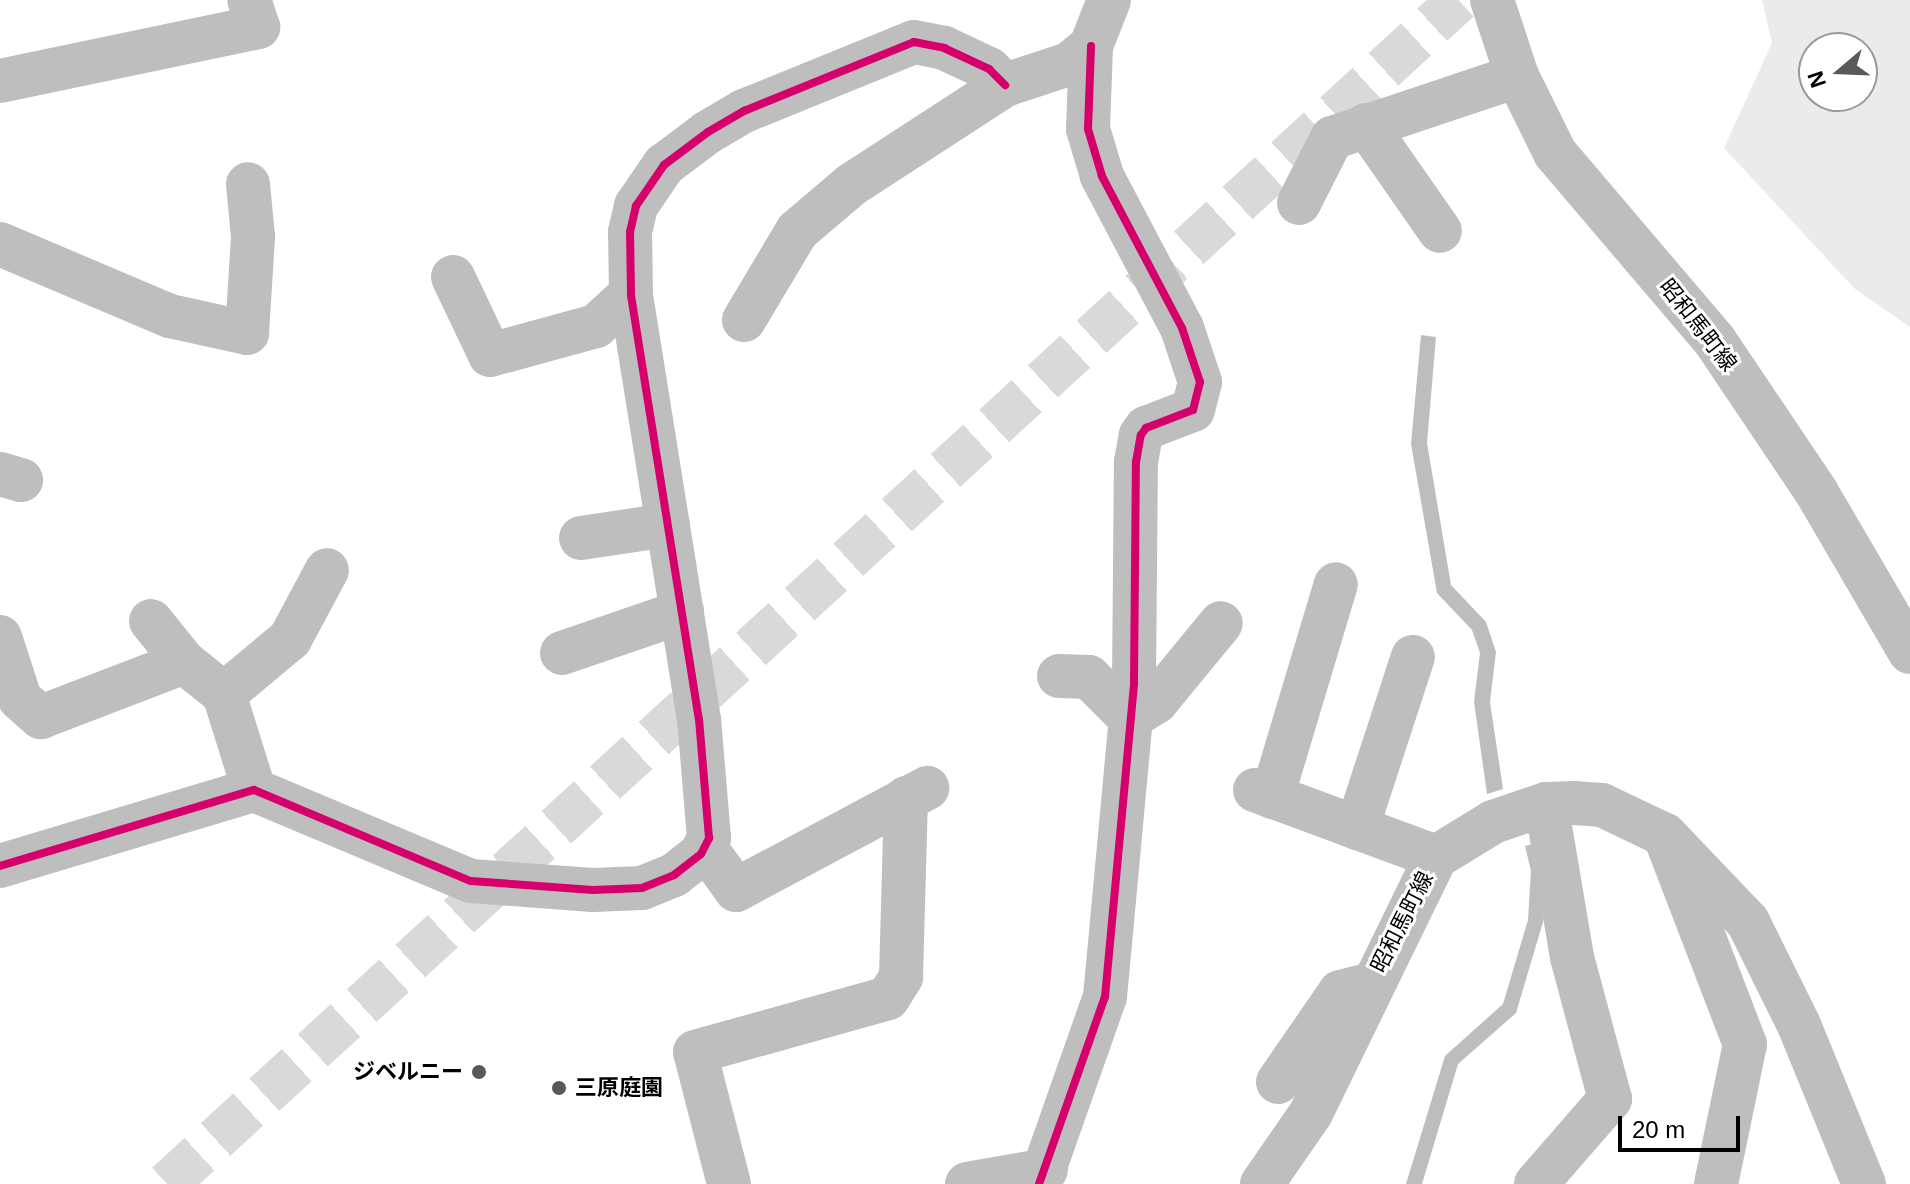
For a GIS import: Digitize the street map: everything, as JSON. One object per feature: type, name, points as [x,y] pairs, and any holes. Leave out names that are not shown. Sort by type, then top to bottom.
[{"type":"street","points":[[0,81],[258,27],[249,0]]},
{"type":"street","name":"昭和馬町線","points":[[1492,0],[1517,76],[1555,153],[1715,341],[1817,493],[1910,652]]},
{"type":"street","points":[[967,1184],[1042,1177],[1105,997],[1130,718],[1136,462],[1141,435],[1146,428],[1193,410],[1200,382],[1182,328],[1102,176],[1088,129],[1091,46],[1110,2]]},
{"type":"street","points":[[0,866],[254,790],[471,881],[545,890],[642,888],[674,875],[705,847],[709,838],[699,720],[631,294],[630,232],[636,206],[664,165],[708,132],[744,111],[914,42],[944,48],[989,69],[1005,85]]},
{"type":"street","points":[[744,320],[797,231],[851,185],[1005,85],[1069,64],[1091,46]]},
{"type":"street","points":[[1299,203],[1332,138],[1517,76]]},
{"type":"street","points":[[1366,125],[1440,231]]},
{"type":"street","points":[[0,244],[170,316],[247,333],[253,237],[248,184]]},
{"type":"street","points":[[453,277],[490,355],[596,326],[631,294]]},
{"type":"street","points":[[581,538],[668,525]]},
{"type":"street","points":[[224,694],[290,639],[327,570]]},
{"type":"street","points":[[1336,584],[1263,793],[1436,857]]},
{"type":"street","points":[[562,653],[682,612]]},
{"type":"street","points":[[151,621],[184,662],[224,694],[254,790]]},
{"type":"street","points":[[1130,718],[1156,702],[1221,623]]},
{"type":"street","points":[[0,637],[20,699],[41,717],[184,662]]},
{"type":"street","points":[[1357,828],[1413,657]]},
{"type":"street","points":[[1059,676],[1089,677],[1130,718]]},
{"type":"street","points":[[705,847],[736,890],[919,792],[901,977],[888,998],[695,1052],[729,1184]]},
{"type":"street","points":[[1536,1184],[1610,1099],[1572,957],[1546,804]]},
{"type":"street","name":"昭和馬町線","points":[[1262,1184],[1311,1113],[1371,984],[1436,857],[1468,834],[1546,804],[1602,805],[1665,835],[1707,874],[1754,933],[1799,1025],[1864,1184]]},
{"type":"street","points":[[1665,835],[1745,1044],[1716,1184]]},
{"type":"street","points":[[1278,1082],[1340,992],[1371,984]]},
{"type":"shaded area","points":[[1762,0],[1910,0],[1910,327],[1855,289],[1724,148],[1772,43]]},
{"type":"shaded area","points":[[1421,335],[1436,337],[1427,443],[1451,585],[1486,622],[1496,652],[1490,702],[1503,789],[1487,794],[1474,702],[1480,653],[1472,630],[1437,593],[1411,444]]},
{"type":"shaded area","points":[[1541,842],[1547,870],[1543,922],[1516,1013],[1458,1064],[1422,1184],[1406,1184],[1445,1056],[1503,1004],[1528,920],[1531,871],[1525,846]]},
{"type":"tunnel","points":[[167,1184],[1459,0]]},
{"type":"cycle path","points":[[0,866],[254,790],[471,881],[593,890],[642,888],[674,875],[701,854],[709,838],[699,720],[631,294],[630,232],[636,206],[664,165],[708,132],[744,111],[914,42],[944,48],[989,69],[1005,85]]},
{"type":"cycle path","points":[[1039,1184],[1105,997],[1134,682],[1136,462],[1141,435],[1146,428],[1193,410],[1200,382],[1182,328],[1102,176],[1088,129],[1091,46]]},
{"type":"place","name":"ジベルニー","points":[[479,1072]]},
{"type":"place","name":"三原庭園","points":[[559,1088]]}]
